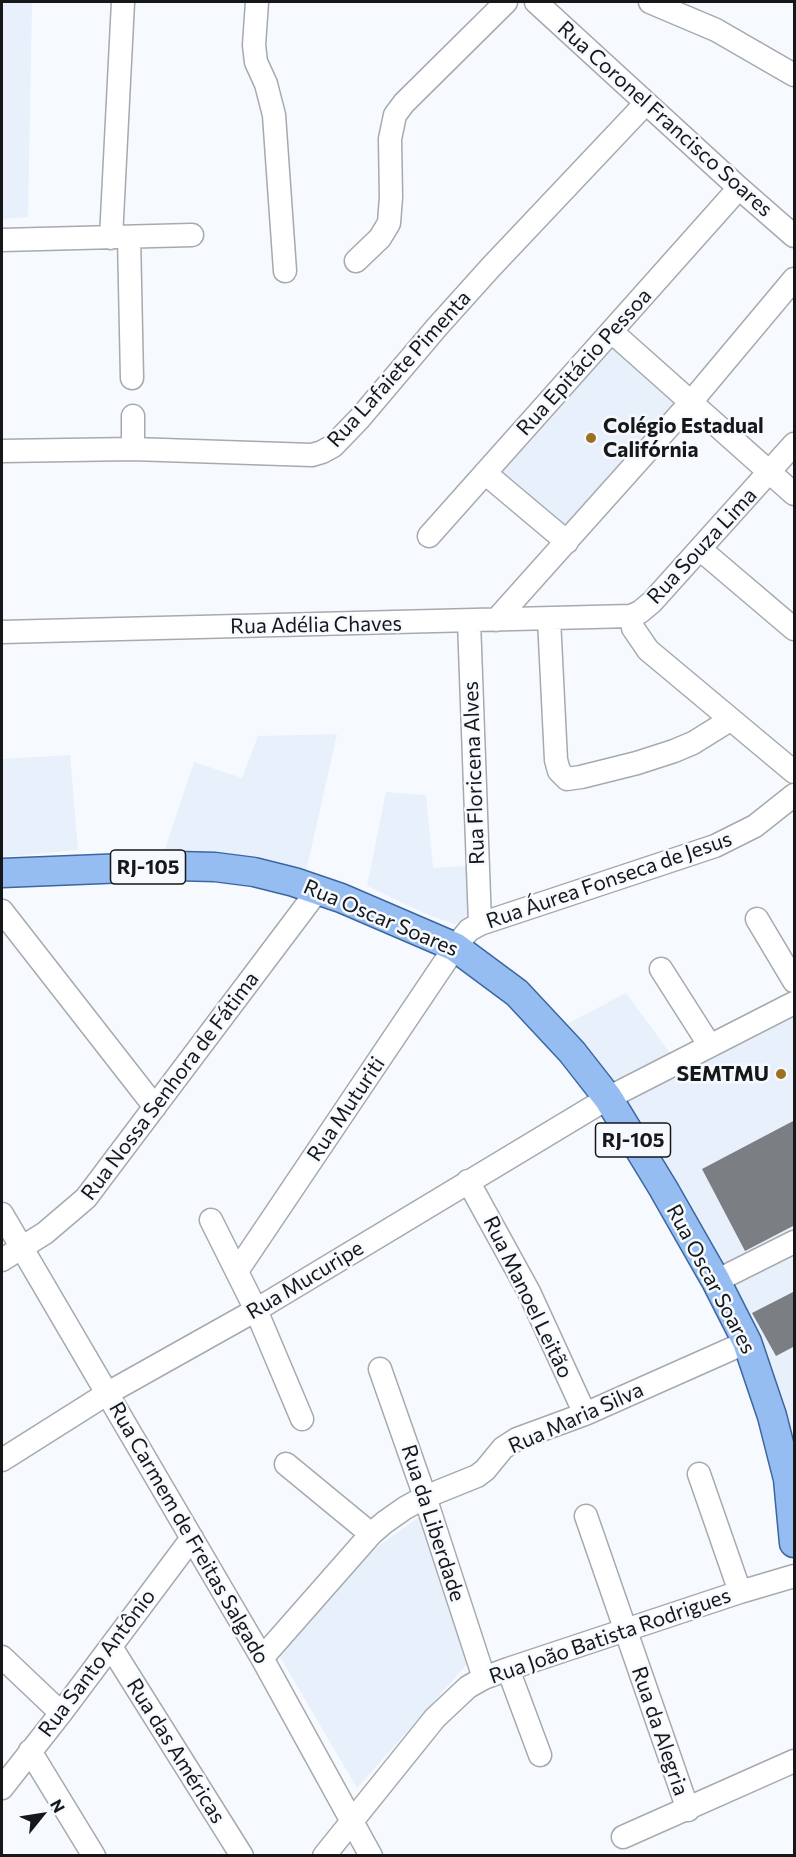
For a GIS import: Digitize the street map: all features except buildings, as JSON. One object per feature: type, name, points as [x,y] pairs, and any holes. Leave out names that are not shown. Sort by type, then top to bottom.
[{"type":"main road","name":"Rua Oscar Soares","points":[[2,873],[176,866],[215,867],[254,872],[341,898],[455,947],[517,993],[572,1052],[608,1098],[716,1281],[747,1342],[791,1477],[795,1543]]},
{"type":"street","points":[[123,2],[120,238],[132,378]]},
{"type":"street","points":[[257,2],[254,45],[256,62],[268,91],[274,115],[285,271]]},
{"type":"street","points":[[356,261],[380,238],[389,223],[390,139],[395,116],[404,103],[506,2]]},
{"type":"street","name":"Rua Coronel Francisco Soares","points":[[536,2],[739,188],[795,236]]},
{"type":"street","points":[[559,2],[562,24]]},
{"type":"street","points":[[650,2],[716,30],[795,75]]},
{"type":"street","name":"Rua Lafaiete Pimenta","points":[[2,451],[134,449],[312,455],[322,452],[333,446],[360,418],[491,267],[646,103]]},
{"type":"street","name":"Rua Epitácio Pessoa","points":[[429,536],[739,188]]},
{"type":"street","points":[[2,240],[192,235]]},
{"type":"street","points":[[496,620],[691,402],[795,279]]},
{"type":"street","points":[[612,332],[795,494]]},
{"type":"street","points":[[133,416],[134,449]]},
{"type":"street","name":"Rua Souza Lima","points":[[631,616],[652,602],[795,444]]},
{"type":"street","points":[[485,473],[567,542]]},
{"type":"street","points":[[701,550],[795,629]]},
{"type":"street","points":[[631,616],[633,628],[648,651],[795,772]]},
{"type":"street","name":"Rua Adélia Chaves","points":[[2,632],[631,616]]},
{"type":"street","points":[[549,619],[556,760],[559,771],[567,779],[637,763],[674,751],[693,743],[730,720]]},
{"type":"street","name":"Rua Floricena Alves","points":[[470,621],[480,924]]},
{"type":"street","name":"Rua Áurea Fonseca de Jesus","points":[[455,947],[469,930],[480,924],[716,846],[755,826],[795,795]]},
{"type":"street","name":"Rua Nossa Senhora de Fátima","points":[[2,1260],[64,1219],[86,1198],[318,890]]},
{"type":"street","points":[[2,911],[155,1107]]},
{"type":"street","points":[[757,919],[795,981]]},
{"type":"street","name":"Rua Muturiti","points":[[237,1271],[455,947]]},
{"type":"street","points":[[661,969],[710,1046]]},
{"type":"street","name":"Rua Mucuripe","points":[[2,1460],[108,1393],[256,1310],[608,1098],[795,1003]]},
{"type":"street","name":"Rua Manoel Leitão","points":[[468,1181],[529,1292],[585,1414]]},
{"type":"street","name":"Rua Carmem de Freitas Salgado","points":[[2,1214],[262,1658],[371,1856]]},
{"type":"street","points":[[211,1220],[256,1310],[302,1419]]},
{"type":"street","points":[[716,1281],[795,1242]]},
{"type":"street","name":"Rua Maria Silva","points":[[262,1658],[371,1534],[392,1517],[425,1497],[477,1476],[510,1443],[585,1414],[747,1342]]},
{"type":"street","name":"Rua da Liberdade","points":[[380,1369],[425,1497],[484,1678]]},
{"type":"street","points":[[286,1464],[371,1534]]},
{"type":"street","points":[[699,1474],[740,1592]]},
{"type":"street","name":"Rua da Alegria","points":[[586,1516],[687,1810]]},
{"type":"street","name":"Rua Santo Antônio","points":[[2,1788],[192,1538]]},
{"type":"street","name":"Rua João Batista Rodrigues","points":[[324,1856],[435,1718],[468,1687],[508,1669],[795,1576]]},
{"type":"street","name":"Rua das Américas","points":[[111,1647],[242,1856]]},
{"type":"street","points":[[2,1657],[61,1713]]},
{"type":"street","points":[[508,1669],[540,1755]]},
{"type":"street","points":[[30,1751],[94,1856]]},
{"type":"street","points":[[623,1837],[795,1761]]},
{"type":"shaded area","points":[[2,2],[32,2],[28,217],[2,219]]},
{"type":"shaded area","name":"Colégio Estadual Califórnia","points":[[612,336],[685,405],[573,540],[495,472]]},
{"type":"shaded area","points":[[337,734],[306,872],[242,856],[164,852],[194,762],[242,778],[258,736]]},
{"type":"shaded area","points":[[70,755],[78,850],[2,857],[2,759]]},
{"type":"shaded area","points":[[386,792],[426,795],[433,868],[467,866],[471,915],[455,924],[428,915],[367,886]]},
{"type":"shaded area","points":[[626,993],[670,1053],[613,1081],[567,1024]]},
{"type":"shaded area","points":[[794,1016],[794,1231],[722,1269],[625,1100]]},
{"type":"shaded area","points":[[794,1251],[794,1466],[781,1412],[733,1282]]},
{"type":"shaded area","points":[[419,1517],[468,1663],[357,1788],[279,1655],[373,1550]]},
{"type":"place","name":"Colégio Estadual Califórnia","points":[[591,438]]},
{"type":"place","name":"SEMTMU","points":[[781,1074]]}]
